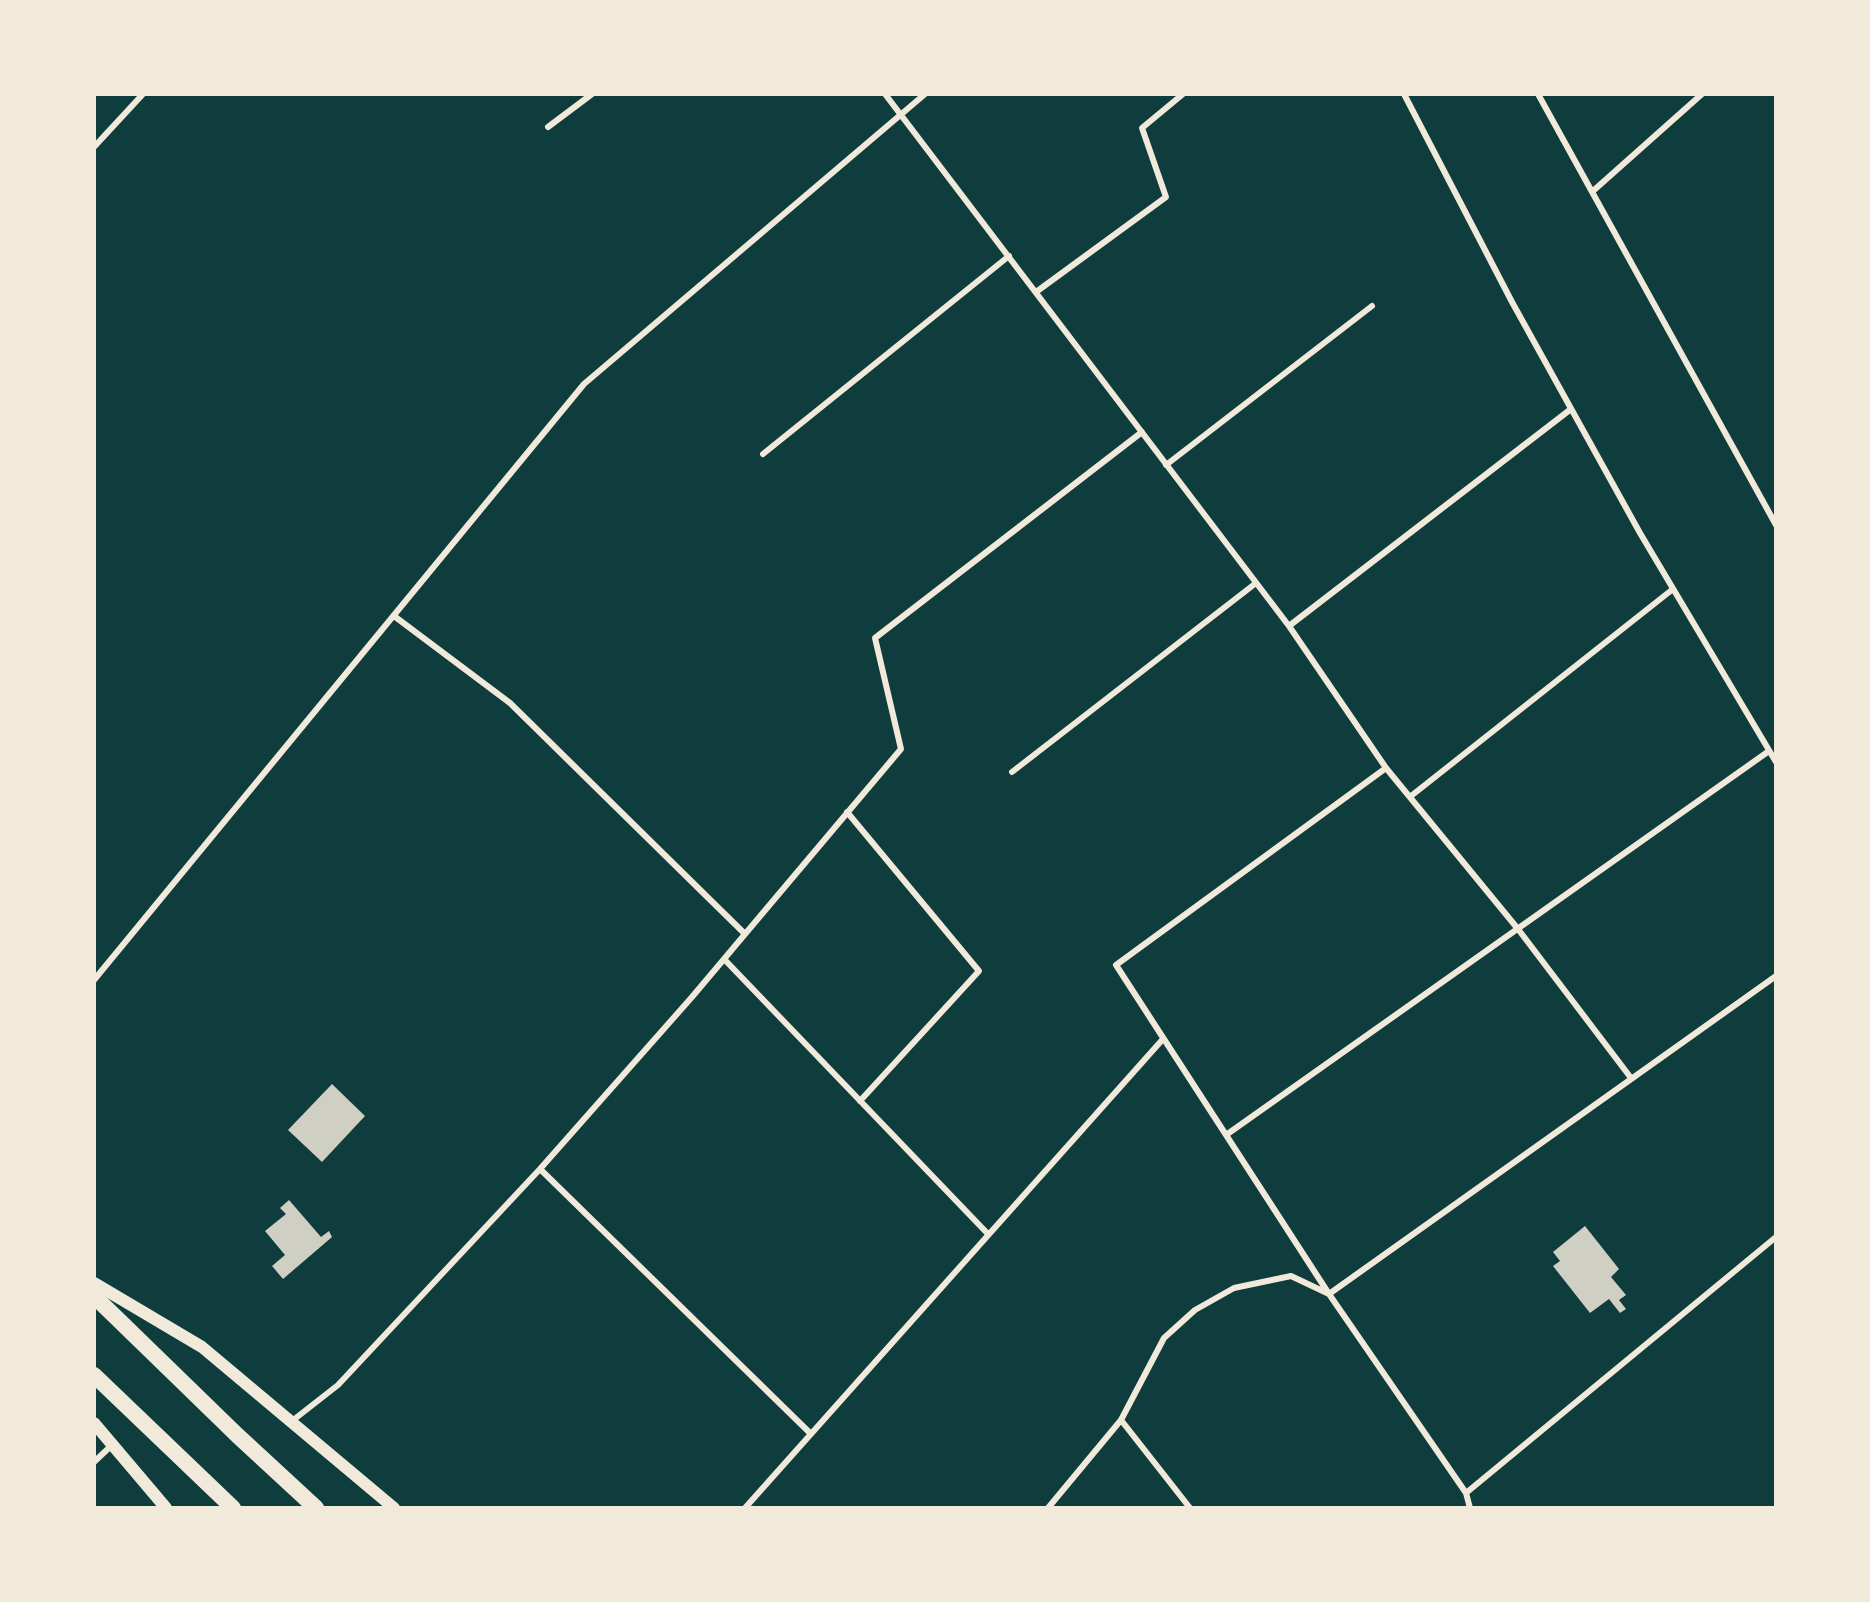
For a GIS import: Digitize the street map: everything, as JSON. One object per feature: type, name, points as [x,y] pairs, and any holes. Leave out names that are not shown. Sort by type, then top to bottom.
[{"type":"highway","points":[[94,1296],[237,1436],[316,1508]]},
{"type":"highway","points":[[94,1375],[233,1508]]},
{"type":"main road","points":[[94,1282],[202,1347],[394,1508]]},
{"type":"main road","points":[[94,1423],[166,1508]]},
{"type":"street","points":[[94,147],[143,94]]},
{"type":"street","points":[[548,127],[591,94]]},
{"type":"street","points":[[885,94],[1289,626],[1386,768],[1412,796],[1518,929],[1631,1078]]},
{"type":"street","points":[[94,980],[584,384],[925,94]]},
{"type":"street","points":[[1036,292],[1166,197],[1142,128],[1183,94]]},
{"type":"street","points":[[1404,94],[1512,302],[1571,409],[1673,589],[1776,762]]},
{"type":"street","points":[[1538,94],[1776,525]]},
{"type":"street","points":[[1593,191],[1702,94]]},
{"type":"street","points":[[763,454],[1008,256]]},
{"type":"street","points":[[1166,465],[1372,306]]},
{"type":"street","points":[[1289,626],[1571,409]]},
{"type":"street","points":[[291,1422],[338,1384],[540,1169],[724,959],[901,749],[875,638],[1142,432]]},
{"type":"street","points":[[1012,772],[1256,583]]},
{"type":"street","points":[[1412,796],[1673,589]]},
{"type":"street","points":[[394,616],[510,704],[745,934]]},
{"type":"street","points":[[1226,1135],[1769,751]]},
{"type":"street","points":[[1386,768],[1116,965],[1329,1294],[1466,1493],[1470,1508]]},
{"type":"street","points":[[847,812],[979,971],[860,1101]]},
{"type":"street","points":[[724,959],[988,1234]]},
{"type":"street","points":[[1329,1294],[1776,976]]},
{"type":"street","points":[[745,1508],[1163,1039]]},
{"type":"street","points":[[540,1169],[810,1433]]},
{"type":"street","points":[[1466,1493],[1776,1237]]},
{"type":"street","points":[[1048,1508],[1121,1420],[1164,1338],[1195,1310],[1234,1288],[1291,1276],[1329,1294]]},
{"type":"street","points":[[1121,1420],[1190,1508]]},
{"type":"street","points":[[94,1462],[113,1444]]},
{"type":"building","points":[[332,1084],[365,1116],[322,1162],[288,1130]]},
{"type":"building","points":[[289,1200],[321,1237],[329,1231],[332,1237],[283,1279],[272,1266],[285,1255],[265,1231],[286,1214],[280,1208]]},
{"type":"building","points":[[1585,1226],[1619,1269],[1611,1277],[1626,1295],[1619,1300],[1626,1309],[1620,1313],[1609,1299],[1590,1313],[1553,1266],[1560,1261],[1553,1252]]}]
